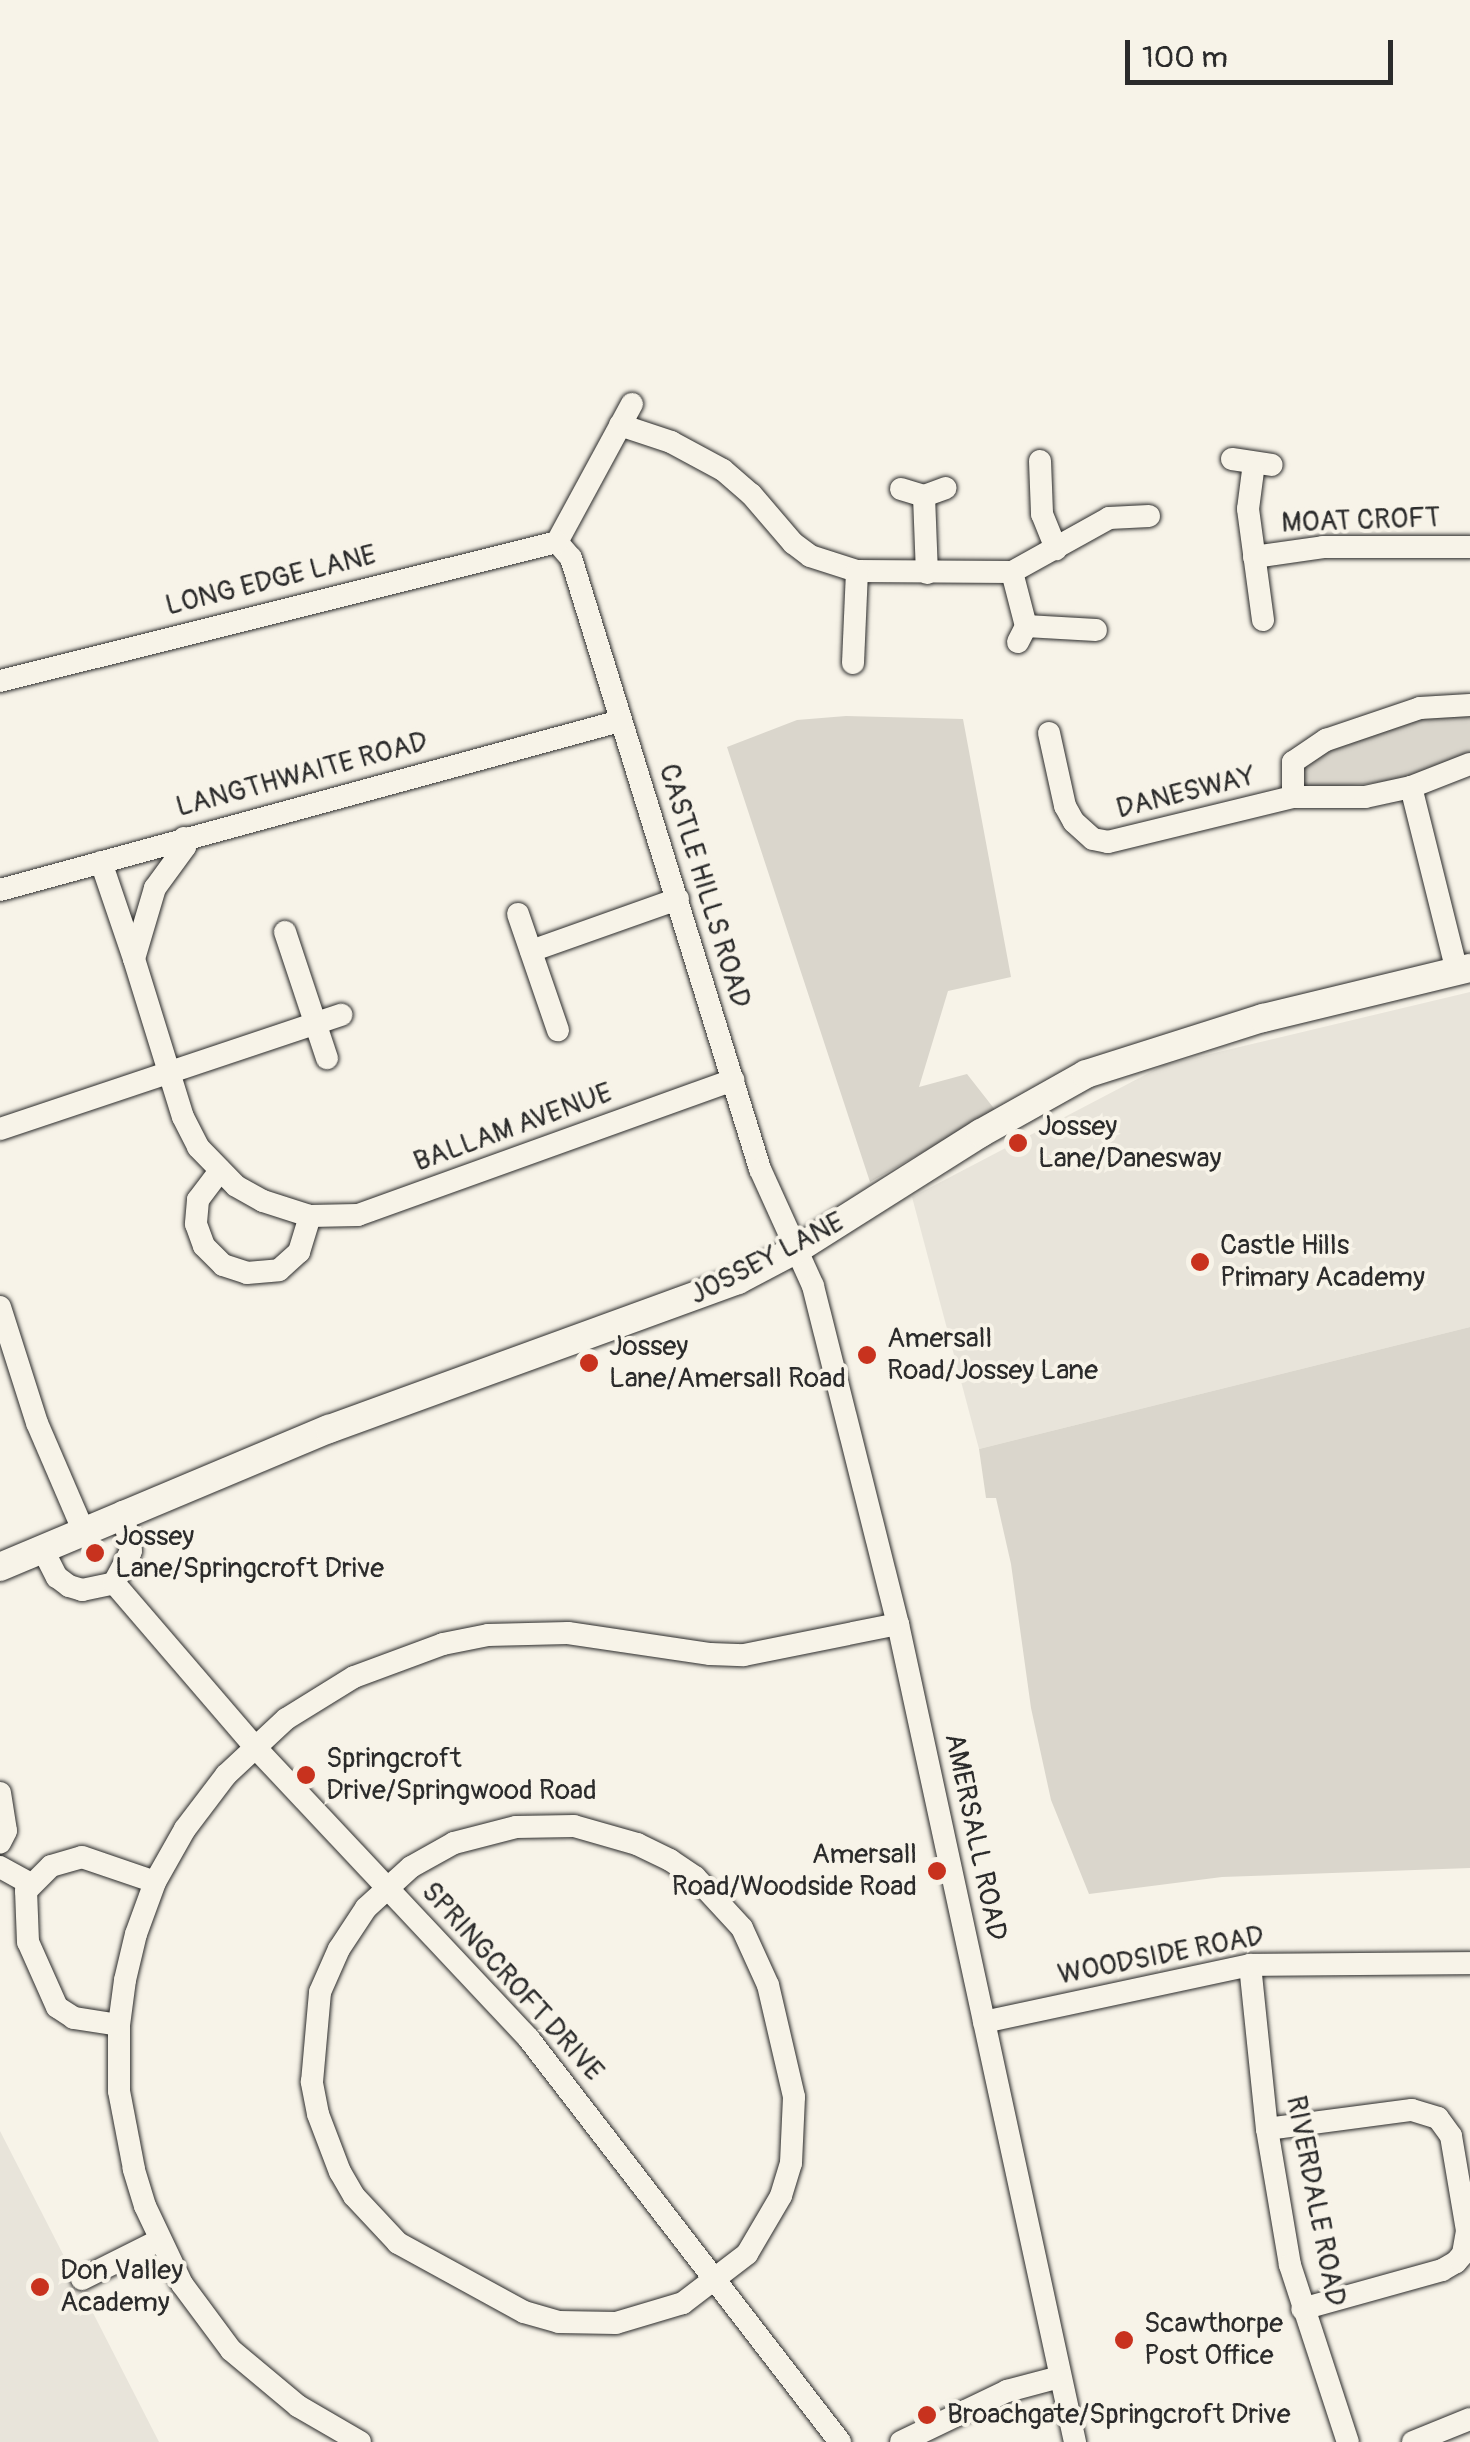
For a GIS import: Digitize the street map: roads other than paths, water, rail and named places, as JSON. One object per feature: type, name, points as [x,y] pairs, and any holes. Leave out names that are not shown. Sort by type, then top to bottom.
[{"type":"street","points":[[557,542],[632,404]]},
{"type":"street","points":[[620,424],[684,448],[724,470],[802,550],[857,572],[1012,572],[1109,518],[1149,516]]},
{"type":"street","points":[[1040,461],[1042,514],[1056,549]]},
{"type":"street","points":[[1253,462],[1248,509],[1262,620]]},
{"type":"street","points":[[927,573],[912,492],[946,488]]},
{"type":"street","name":"LONG EDGE LANE","points":[[0,681],[557,542]]},
{"type":"street","name":"CASTLE HILLS ROAD","points":[[557,542],[571,558],[760,1170],[799,1248]]},
{"type":"street","name":"MOAT CROFT","points":[[1254,556],[1323,547],[1470,547]]},
{"type":"street","points":[[853,663],[857,572]]},
{"type":"street","points":[[1012,572],[1022,634],[1096,630]]},
{"type":"street","name":"DANESWAY","points":[[1293,797],[1293,762],[1326,740],[1420,708],[1470,705]]},
{"type":"street","name":"LANGTHWAITE ROAD","points":[[0,890],[620,720]]},
{"type":"street","name":"DANESWAY","points":[[1049,733],[1065,806],[1074,822],[1093,839],[1123,841],[1293,797],[1366,797],[1411,786],[1470,764]]},
{"type":"street","points":[[1411,786],[1463,970]]},
{"type":"street","points":[[134,959],[155,888],[185,847],[184,838]]},
{"type":"street","name":"BALLAM AVENUE","points":[[101,862],[168,1074],[198,1147],[219,1172],[263,1202],[310,1216],[358,1215],[733,1080]]},
{"type":"street","points":[[531,951],[678,899]]},
{"type":"street","points":[[518,914],[558,1030]]},
{"type":"street","points":[[285,932],[327,1058]]},
{"type":"street","name":"JOSSEY LANE","points":[[0,1567],[122,1512],[329,1429],[678,1304],[799,1248],[981,1133],[1086,1074],[1246,1023],[1463,970]]},
{"type":"street","points":[[0,1128],[341,1015]]},
{"type":"street","points":[[219,1172],[198,1200],[196,1224],[204,1246],[224,1265],[247,1273],[279,1270],[299,1252],[310,1216]]},
{"type":"street","name":"AMERSALL ROAD","points":[[799,1248],[814,1286],[898,1624],[1075,2442]]},
{"type":"street","points":[[0,1307],[26,1393],[83,1530]]},
{"type":"street","points":[[42,1548],[57,1577],[69,1586],[82,1590],[114,1582],[131,1552],[122,1512]]},
{"type":"street","name":"SPRINGCROFT DRIVE","points":[[114,1582],[254,1746],[529,2040],[840,2442]]},
{"type":"street","points":[[345,2438],[261,2379],[231,2350],[182,2284],[160,2240],[127,2139],[119,2091],[119,2025],[136,1934],[156,1882],[210,1794],[254,1746],[286,1719],[354,1677],[395,1658],[488,1635],[568,1633],[710,1654],[744,1654],[898,1624]]},
{"type":"street","points":[[0,1792],[6,1820],[0,1843]]},
{"type":"street","points":[[516,1826],[574,1826],[637,1844],[670,1860],[695,1877],[742,1928],[768,1985],[794,2096],[796,2125],[781,2196],[747,2254],[716,2282],[652,2316],[616,2324],[559,2322],[506,2304],[428,2263],[374,2220],[354,2196],[330,2150],[318,2114],[311,2056],[314,2019],[328,1971],[352,1926],[387,1888],[429,1855],[454,1842],[516,1826]]},
{"type":"street","points":[[119,2025],[74,2018],[57,2008],[28,1942],[23,1904],[31,1884],[50,1866],[82,1857],[108,1862],[156,1882]]},
{"type":"street","points":[[0,1867],[31,1884]]},
{"type":"street","name":"WOODSIDE ROAD","points":[[984,2022],[1250,1965],[1470,1963]]},
{"type":"street","name":"RIVERDALE ROAD","points":[[1250,1965],[1267,2128],[1290,2265],[1348,2442]]},
{"type":"street","points":[[1267,2128],[1412,2110],[1438,2118],[1451,2136],[1467,2232],[1456,2262],[1442,2270],[1302,2309]]},
{"type":"street","points":[[82,2279],[160,2240]]},
{"type":"street","points":[[900,2442],[1007,2390],[1060,2377]]},
{"type":"street","points":[[1412,2442],[1470,2418]]},
{"type":"place","name":"Jossey Lane/Danesway","points":[[1018,1143]]},
{"type":"place","name":"Castle Hills Primary Academy","points":[[1200,1262]]},
{"type":"place","name":"Amersall Road/Jossey Lane","points":[[867,1355]]},
{"type":"place","name":"Jossey Lane/Amersall Road","points":[[589,1363]]},
{"type":"place","name":"Jossey Lane/Springcroft Drive","points":[[95,1553]]},
{"type":"place","name":"Springcroft Drive/Springwood Road","points":[[306,1775]]},
{"type":"place","name":"Amersall Road/Woodside Road","points":[[937,1871]]},
{"type":"place","name":"Don Valley Academy","points":[[40,2287]]},
{"type":"place","name":"Scawthorpe Post Office","points":[[1124,2340]]},
{"type":"place","name":"Broachgate/Springcroft Drive","points":[[927,2415]]}]
